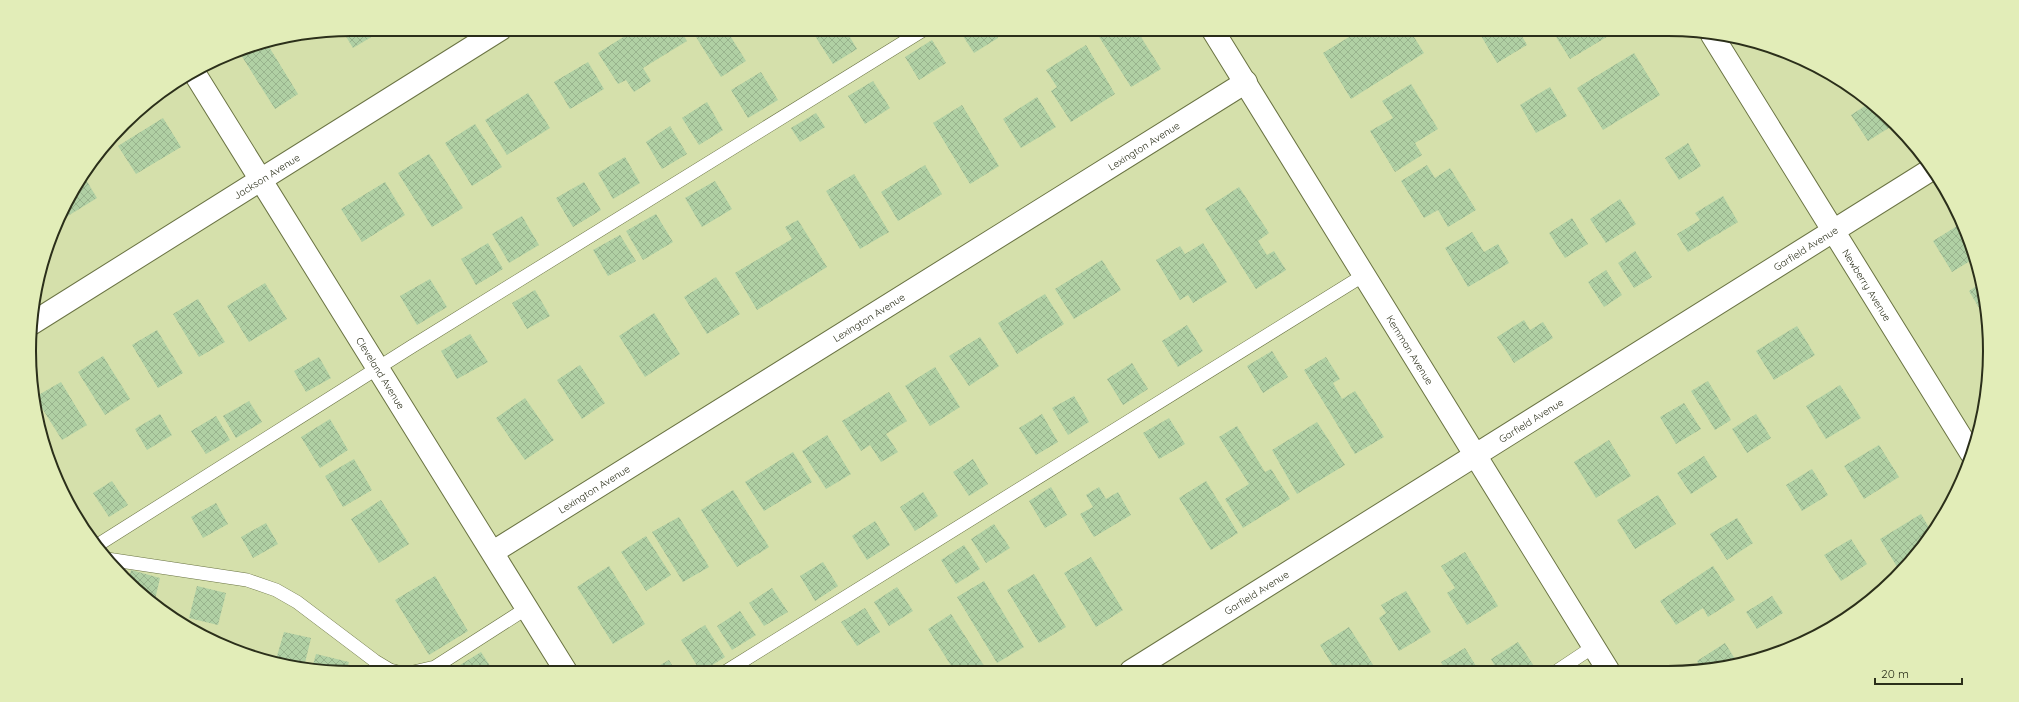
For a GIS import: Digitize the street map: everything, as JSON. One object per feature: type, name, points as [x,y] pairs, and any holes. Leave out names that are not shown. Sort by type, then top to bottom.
[{"type":"street","name":"Jackson Avenue","points":[[38,320],[490,36]]},
{"type":"street","name":"Kemman Avenue","points":[[1216,36],[1605,666]]},
{"type":"street","name":"Newberry Avenue","points":[[1715,40],[1967,447]]},
{"type":"street","name":"Cleveland Avenue","points":[[196,76],[563,666]]},
{"type":"street","name":"Lexington Avenue","points":[[493,552],[1246,82]]},
{"type":"street","name":"Garfield Avenue","points":[[1138,666],[1927,172]]},
{"type":"lane","points":[[101,543],[378,368],[914,36]]},
{"type":"lane","points":[[734,666],[1364,275]]},
{"type":"lane","points":[[115,560],[247,580],[276,590],[297,602],[383,666]]},
{"type":"lane","points":[[437,666],[527,608]]},
{"type":"lane","points":[[1563,666],[1593,647]]},
{"type":"building","points":[[346,36],[373,36],[353,48]]},
{"type":"building","points":[[625,36],[684,36],[687,41],[643,68],[651,81],[634,92],[626,80],[618,84],[598,53]]},
{"type":"building","points":[[695,36],[730,36],[746,61],[721,77]]},
{"type":"building","points":[[815,36],[849,36],[857,49],[833,64]]},
{"type":"building","points":[[963,36],[997,36],[998,38],[974,53]]},
{"type":"building","points":[[1098,36],[1140,36],[1161,69],[1131,87]]},
{"type":"building","points":[[1351,36],[1413,36],[1424,53],[1351,99],[1323,53]]},
{"type":"building","points":[[1481,36],[1522,36],[1527,45],[1497,63]]},
{"type":"building","points":[[1555,36],[1608,36],[1570,59]]},
{"type":"building","points":[[932,40],[946,63],[919,80],[905,57]]},
{"type":"building","points":[[1086,45],[1115,94],[1071,122],[1051,91],[1057,87],[1046,70]]},
{"type":"building","points":[[269,47],[298,94],[275,109],[242,56]]},
{"type":"building","points":[[1634,53],[1660,95],[1603,130],[1577,88]]},
{"type":"building","points":[[588,62],[604,89],[570,109],[554,82]]},
{"type":"building","points":[[761,72],[778,100],[748,118],[731,90]]},
{"type":"building","points":[[873,81],[890,108],[865,124],[848,96]]},
{"type":"building","points":[[1411,84],[1438,129],[1415,143],[1422,155],[1395,172],[1370,131],[1393,118],[1382,101]]},
{"type":"building","points":[[1550,87],[1567,116],[1536,133],[1520,105]]},
{"type":"building","points":[[528,93],[550,128],[507,155],[485,120]]},
{"type":"building","points":[[1037,97],[1056,127],[1021,148],[1003,119]]},
{"type":"building","points":[[707,102],[723,130],[699,145],[682,118]]},
{"type":"building","points":[[962,105],[999,166],[970,184],[933,123]]},
{"type":"building","points":[[1866,106],[1890,127],[1868,141],[1851,115]]},
{"type":"building","points":[[816,113],[825,127],[800,142],[791,128]]},
{"type":"building","points":[[163,118],[181,147],[136,174],[118,146]]},
{"type":"building","points":[[475,124],[502,167],[472,186],[445,143]]},
{"type":"building","points":[[670,126],[687,154],[662,169],[646,142]]},
{"type":"building","points":[[1688,143],[1701,166],[1679,180],[1665,158]]},
{"type":"building","points":[[429,154],[463,208],[432,227],[398,173]]},
{"type":"building","points":[[625,157],[640,183],[613,199],[598,173]]},
{"type":"building","points":[[925,165],[942,194],[898,221],[881,192]]},
{"type":"building","points":[[1427,165],[1435,178],[1450,168],[1476,210],[1448,227],[1438,210],[1424,218],[1401,181]]},
{"type":"building","points":[[854,174],[889,232],[860,249],[826,191]]},
{"type":"building","points":[[86,180],[97,198],[66,217]]},
{"type":"building","points":[[715,181],[732,209],[702,227],[685,198]]},
{"type":"building","points":[[385,182],[405,215],[362,242],[341,209]]},
{"type":"building","points":[[584,182],[601,210],[573,227],[556,198]]},
{"type":"building","points":[[1239,187],[1269,233],[1258,241],[1267,255],[1274,251],[1286,270],[1256,289],[1205,209]]},
{"type":"building","points":[[1723,196],[1738,222],[1688,252],[1677,234],[1700,220],[1695,213]]},
{"type":"building","points":[[1620,199],[1636,224],[1606,243],[1590,219]]},
{"type":"building","points":[[656,214],[673,242],[643,260],[626,231]]},
{"type":"building","points":[[522,216],[539,245],[509,263],[492,234]]},
{"type":"building","points":[[1572,218],[1588,244],[1565,258],[1549,233]]},
{"type":"building","points":[[798,220],[827,267],[757,310],[735,273],[792,239],[785,227]]},
{"type":"building","points":[[1957,226],[1970,261],[1952,272],[1933,241]]},
{"type":"building","points":[[1472,232],[1484,252],[1498,244],[1509,263],[1468,287],[1445,248]]},
{"type":"building","points":[[620,235],[636,261],[608,276],[593,250]]},
{"type":"building","points":[[488,243],[503,269],[476,285],[461,259]]},
{"type":"building","points":[[1203,243],[1227,282],[1193,303],[1188,295],[1180,300],[1156,260],[1180,246],[1185,254]]},
{"type":"building","points":[[1635,251],[1652,277],[1634,288],[1618,263]]},
{"type":"building","points":[[1102,260],[1121,290],[1074,319],[1055,289]]},
{"type":"building","points":[[1606,270],[1622,295],[1604,307],[1588,282]]},
{"type":"building","points":[[716,277],[740,314],[707,334],[684,297]]},
{"type":"building","points":[[430,279],[447,307],[417,325],[400,296]]},
{"type":"building","points":[[265,283],[287,319],[249,342],[227,306]]},
{"type":"building","points":[[1976,286],[1980,309],[1969,291]]},
{"type":"building","points":[[535,290],[550,316],[527,329],[512,303]]},
{"type":"building","points":[[1045,294],[1064,324],[1017,354],[998,323]]},
{"type":"building","points":[[198,299],[225,342],[199,357],[173,314]]},
{"type":"building","points":[[654,313],[680,354],[645,377],[619,336]]},
{"type":"building","points":[[1524,320],[1530,330],[1543,322],[1553,338],[1514,363],[1497,337]]},
{"type":"building","points":[[1187,325],[1203,351],[1178,367],[1162,341]]},
{"type":"building","points":[[1797,326],[1815,355],[1774,380],[1756,351]]},
{"type":"building","points":[[157,330],[183,373],[158,388],[132,345]]},
{"type":"building","points":[[470,334],[488,362],[457,379],[441,351]]},
{"type":"building","points":[[980,337],[999,366],[969,386],[949,356]]},
{"type":"building","points":[[1272,351],[1288,377],[1263,393],[1247,366]]},
{"type":"building","points":[[103,356],[130,399],[105,415],[78,372]]},
{"type":"building","points":[[319,357],[331,378],[306,392],[294,371]]},
{"type":"building","points":[[1326,357],[1340,379],[1333,383],[1342,399],[1355,391],[1384,437],[1355,454],[1304,370]]},
{"type":"building","points":[[1132,363],[1148,389],[1123,405],[1107,379]]},
{"type":"building","points":[[580,365],[605,403],[582,419],[557,380]]},
{"type":"building","points":[[935,367],[960,407],[930,426],[905,386]]},
{"type":"building","points":[[1708,381],[1731,420],[1715,430],[1691,391]]},
{"type":"building","points":[[61,382],[87,425],[62,440],[41,407],[39,394]]},
{"type":"building","points":[[1840,385],[1861,418],[1826,439],[1806,406]]},
{"type":"building","points":[[889,392],[907,421],[886,434],[898,452],[881,462],[870,445],[861,451],[842,421]]},
{"type":"building","points":[[1074,396],[1089,422],[1068,435],[1052,408]]},
{"type":"building","points":[[525,398],[554,440],[525,460],[496,418]]},
{"type":"building","points":[[249,401],[262,422],[236,438],[223,416]]},
{"type":"building","points":[[1684,403],[1701,429],[1676,444],[1660,417]]},
{"type":"building","points":[[160,414],[172,435],[147,450],[135,429]]},
{"type":"building","points":[[1042,414],[1058,442],[1036,455],[1019,428]]},
{"type":"building","points":[[1756,414],[1771,438],[1747,453],[1732,429]]},
{"type":"building","points":[[216,416],[230,440],[206,454],[191,431]]},
{"type":"building","points":[[1169,418],[1185,444],[1159,459],[1143,433]]},
{"type":"building","points":[[330,419],[348,450],[320,468],[301,437]]},
{"type":"building","points":[[1317,422],[1345,465],[1297,494],[1272,450]]},
{"type":"building","points":[[1237,426],[1265,472],[1271,469],[1290,499],[1243,528],[1225,499],[1249,484],[1219,437]]},
{"type":"building","points":[[827,435],[851,474],[826,489],[802,451]]},
{"type":"building","points":[[1609,440],[1631,476],[1596,498],[1574,462]]},
{"type":"building","points":[[1879,445],[1899,477],[1864,499],[1844,466]]},
{"type":"building","points":[[793,452],[812,482],[764,511],[745,482]]},
{"type":"building","points":[[1704,456],[1717,477],[1691,494],[1677,473]]},
{"type":"building","points":[[354,459],[372,490],[343,507],[325,476]]},
{"type":"building","points":[[973,459],[988,484],[969,496],[953,472]]},
{"type":"building","points":[[1812,469],[1828,495],[1802,511],[1786,485]]},
{"type":"building","points":[[112,481],[128,505],[109,517],[93,493]]},
{"type":"building","points":[[1206,481],[1238,533],[1211,550],[1179,498]]},
{"type":"building","points":[[1051,487],[1067,515],[1045,528],[1029,501]]},
{"type":"building","points":[[1099,487],[1106,499],[1118,492],[1131,515],[1094,537],[1080,514],[1093,507],[1086,495]]},
{"type":"building","points":[[733,490],[769,547],[737,567],[701,510]]},
{"type":"building","points":[[923,492],[938,516],[915,531],[900,507]]},
{"type":"building","points":[[1658,495],[1676,524],[1635,549],[1617,520]]},
{"type":"building","points":[[381,500],[409,544],[379,563],[351,519]]},
{"type":"building","points":[[216,503],[228,524],[203,538],[191,517]]},
{"type":"building","points":[[1921,514],[1929,528],[1897,567],[1880,539]]},
{"type":"building","points":[[679,517],[709,567],[683,582],[652,532]]},
{"type":"building","points":[[1737,518],[1753,543],[1727,560],[1710,534]]},
{"type":"building","points":[[875,521],[890,545],[867,560],[852,536]]},
{"type":"building","points":[[266,523],[278,544],[253,558],[241,537]]},
{"type":"building","points":[[994,524],[1010,548],[986,563],[971,539]]},
{"type":"building","points":[[646,536],[671,575],[646,591],[621,552]]},
{"type":"building","points":[[1851,539],[1867,564],[1841,581],[1824,555]]},
{"type":"building","points":[[964,545],[980,569],[956,584],[941,560]]},
{"type":"building","points":[[1465,552],[1498,606],[1467,625],[1447,593],[1455,588],[1441,566]]},
{"type":"building","points":[[1091,557],[1123,610],[1096,627],[1064,573]]},
{"type":"building","points":[[823,562],[838,586],[815,601],[800,576]]},
{"type":"building","points":[[609,566],[645,624],[613,644],[577,587]]},
{"type":"building","points":[[1713,566],[1735,600],[1708,617],[1703,608],[1676,625],[1660,601]]},
{"type":"building","points":[[131,570],[160,578],[155,598],[143,588],[130,576]]},
{"type":"building","points":[[1034,574],[1066,627],[1039,643],[1007,590]]},
{"type":"building","points":[[435,576],[468,631],[429,655],[395,600]]},
{"type":"building","points":[[984,581],[1024,647],[997,663],[957,597]]},
{"type":"building","points":[[197,586],[226,593],[218,625],[189,618]]},
{"type":"building","points":[[897,587],[913,611],[889,626],[874,602]]},
{"type":"building","points":[[772,588],[788,612],[764,626],[749,603]]},
{"type":"building","points":[[1406,591],[1431,632],[1399,651],[1379,618],[1386,613],[1381,605]]},
{"type":"building","points":[[1772,596],[1783,613],[1757,629],[1746,612]]},
{"type":"building","points":[[865,608],[880,632],[857,646],[841,622]]},
{"type":"building","points":[[740,611],[756,635],[732,650],[717,626]]},
{"type":"building","points":[[951,614],[984,666],[951,666],[928,629]]},
{"type":"building","points":[[705,625],[725,657],[711,666],[697,666],[681,640]]},
{"type":"building","points":[[1349,627],[1374,666],[1333,666],[1320,645]]},
{"type":"building","points":[[284,632],[311,638],[305,662],[277,657]]},
{"type":"building","points":[[1518,642],[1534,666],[1495,666],[1491,659]]},
{"type":"building","points":[[1725,643],[1735,659],[1699,664],[1697,661]]},
{"type":"building","points":[[1465,648],[1476,666],[1443,666],[1441,662]]},
{"type":"building","points":[[481,652],[490,666],[458,666]]},
{"type":"building","points":[[316,654],[349,662],[348,666],[313,663]]},
{"type":"building","points":[[669,660],[672,666],[658,666]]}]
